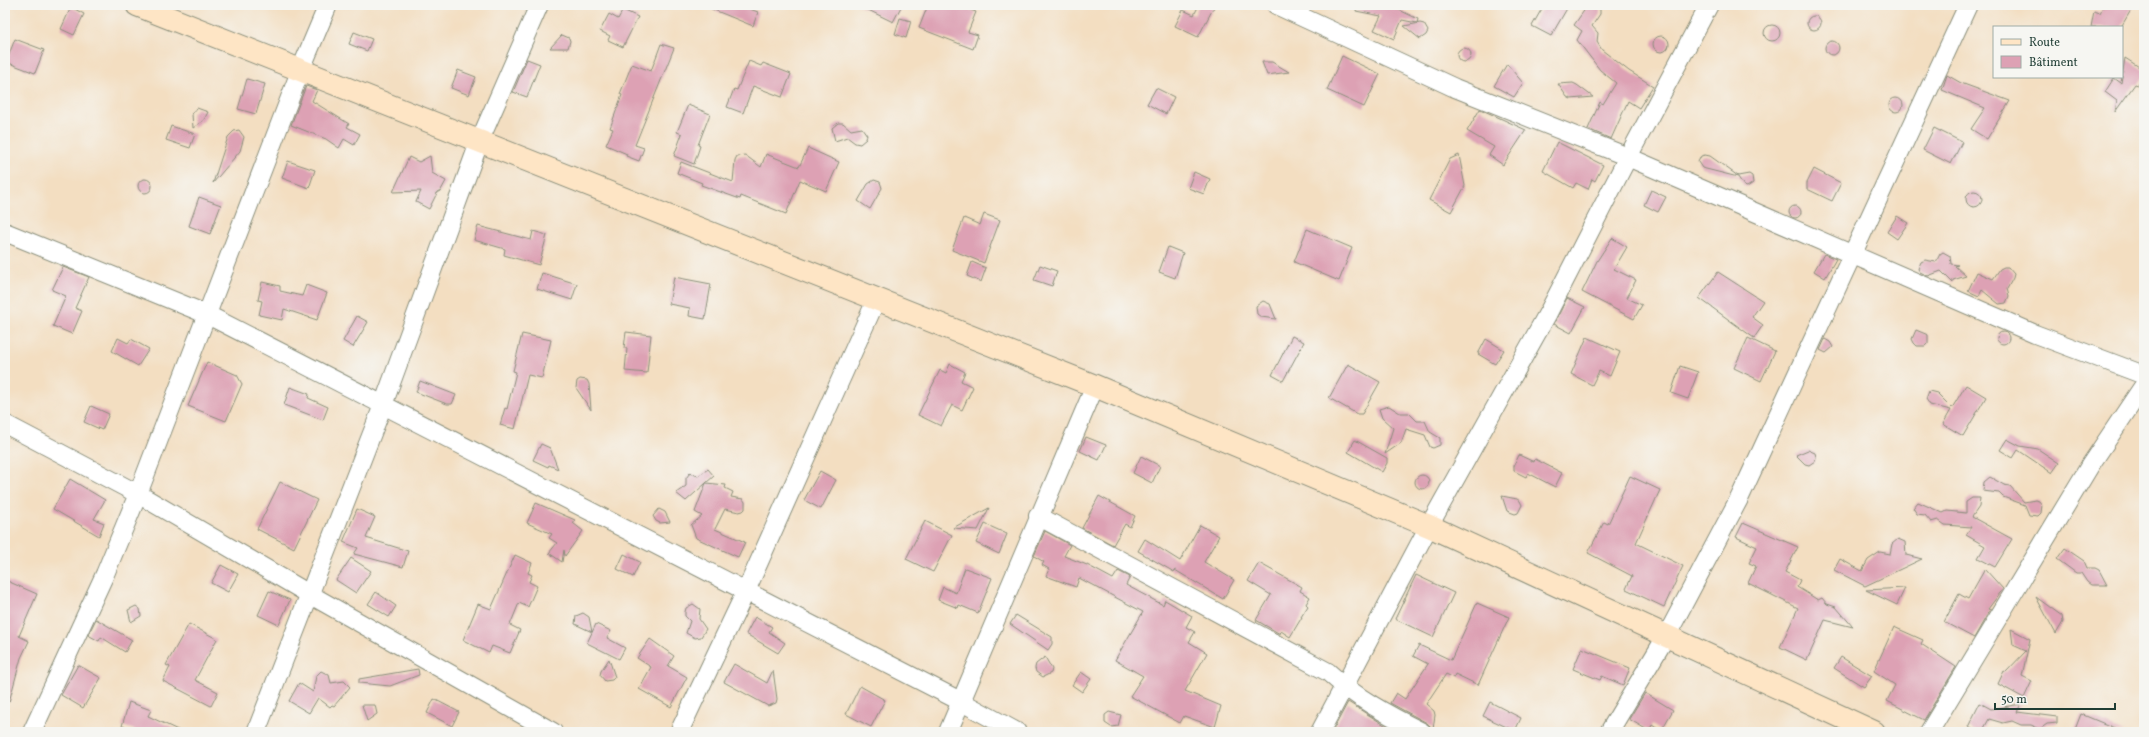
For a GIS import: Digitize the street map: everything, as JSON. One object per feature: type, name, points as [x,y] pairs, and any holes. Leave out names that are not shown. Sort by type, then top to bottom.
[{"type":"main road","points":[[137,5],[480,140],[1095,386],[1429,526],[1874,732]]},
{"type":"street","points":[[32,732],[105,574],[138,494],[301,69],[328,5]]},
{"type":"street","points":[[256,732],[383,405],[480,140],[539,5]]},
{"type":"street","points":[[1276,5],[1455,88],[1628,157],[1852,256],[2035,334],[2144,375]]},
{"type":"street","points":[[1320,732],[1429,526],[1548,313],[1628,157],[1709,5]]},
{"type":"street","points":[[1609,732],[1667,635],[1740,497],[1968,5]]},
{"type":"street","points":[[5,232],[206,314],[960,701],[1016,732]]},
{"type":"street","points":[[679,732],[746,591],[877,298]]},
{"type":"street","points":[[1929,732],[2091,464],[2144,385]]},
{"type":"street","points":[[948,732],[1038,516],[1095,386]]},
{"type":"street","points":[[5,424],[138,494],[309,594],[553,732]]},
{"type":"street","points":[[1038,516],[1328,672],[1344,687],[1382,712],[1422,732]]},
{"type":"building","points":[[702,5],[739,5],[758,12],[753,26]]},
{"type":"building","points":[[858,5],[902,5],[893,22]]},
{"type":"building","points":[[928,5],[957,5],[976,12],[968,32],[978,35],[973,49],[919,28]]},
{"type":"building","points":[[1199,5],[1215,5],[1198,37],[1175,26],[1183,10],[1194,15]]},
{"type":"building","points":[[1357,5],[1389,5],[1418,19],[1417,23],[1402,20],[1394,39],[1374,30],[1381,16],[1356,11]]},
{"type":"building","points":[[1544,5],[1569,5],[1551,36],[1532,26]]},
{"type":"building","points":[[1588,5],[1598,5],[1600,10],[1600,14],[1592,26],[1598,33],[1597,42],[1602,50],[1629,71],[1653,86],[1639,108],[1628,101],[1611,139],[1588,129],[1600,102],[1603,104],[1616,83],[1600,70],[1577,40],[1582,31],[1574,25]]},
{"type":"building","points":[[2104,5],[2134,5],[2122,26],[2091,26],[2094,11],[2100,13]]},
{"type":"building","points":[[71,7],[84,14],[74,35],[61,29]]},
{"type":"building","points":[[623,10],[638,17],[623,47],[608,40],[610,36],[600,31],[609,14],[618,19]]},
{"type":"building","points":[[1814,16],[1819,18],[1821,23],[1819,28],[1814,30],[1809,28],[1807,23],[1809,18]]},
{"type":"building","points":[[900,18],[911,21],[906,38],[895,34]]},
{"type":"building","points":[[1420,23],[1424,24],[1428,31],[1426,35],[1420,39],[1404,26]]},
{"type":"building","points":[[1772,25],[1779,30],[1780,33],[1775,40],[1772,41],[1765,36],[1764,33],[1769,26]]},
{"type":"building","points":[[354,32],[372,39],[367,51],[349,44]]},
{"type":"building","points":[[562,35],[569,38],[570,41],[568,48],[550,48]]},
{"type":"building","points":[[1658,36],[1664,36],[1669,41],[1667,50],[1664,52],[1658,52],[1653,47],[1653,41]]},
{"type":"building","points":[[15,39],[44,50],[35,73],[6,62]]},
{"type":"building","points":[[1832,41],[1837,43],[1839,48],[1837,53],[1832,55],[1827,53],[1825,48],[1827,43]]},
{"type":"building","points":[[661,44],[674,48],[635,145],[644,148],[639,161],[606,145],[613,129],[610,128],[622,95],[620,94],[632,64],[651,71]]},
{"type":"building","points":[[1461,48],[1467,48],[1471,52],[1471,58],[1467,62],[1461,62],[1457,58],[1457,52]]},
{"type":"building","points":[[1342,56],[1380,74],[1364,107],[1327,90]]},
{"type":"building","points":[[2125,58],[2144,70],[2144,76],[2138,85],[2135,84],[2115,112],[2117,101],[2105,92],[2114,78],[2121,83]]},
{"type":"building","points":[[527,59],[540,64],[527,97],[513,92]]},
{"type":"building","points":[[749,61],[761,66],[763,63],[791,74],[782,97],[753,86],[743,113],[727,107],[734,89],[737,90]]},
{"type":"building","points":[[1262,62],[1272,62],[1289,72],[1267,75]]},
{"type":"building","points":[[1507,64],[1523,83],[1514,97],[1494,86]]},
{"type":"building","points":[[458,70],[476,77],[469,95],[451,88]]},
{"type":"building","points":[[1947,75],[1961,83],[2010,101],[1987,139],[1971,129],[1985,108],[1942,90]]},
{"type":"building","points":[[247,79],[265,84],[256,114],[238,109]]},
{"type":"building","points":[[1573,83],[1593,97],[1571,99],[1567,97],[1558,84]]},
{"type":"building","points":[[306,86],[317,90],[312,101],[349,124],[347,127],[360,134],[354,145],[344,139],[339,148],[326,139],[291,125]]},
{"type":"building","points":[[1156,88],[1174,97],[1166,114],[1147,104]]},
{"type":"building","points":[[1893,98],[1899,98],[1903,102],[1903,108],[1899,112],[1893,112],[1889,108],[1889,102]]},
{"type":"building","points":[[688,105],[710,114],[698,145],[700,146],[694,164],[674,156],[682,134],[677,132]]},
{"type":"building","points":[[197,108],[208,112],[204,120],[193,128],[192,114]]},
{"type":"building","points":[[1480,109],[1526,130],[1503,165],[1489,155],[1494,147],[1467,131]]},
{"type":"building","points":[[838,123],[843,123],[851,130],[862,128],[867,135],[866,139],[860,144],[855,143],[847,137],[835,141],[832,128]]},
{"type":"building","points":[[171,126],[195,134],[190,148],[166,140]]},
{"type":"building","points":[[1934,128],[1962,142],[1951,164],[1923,150]]},
{"type":"building","points":[[239,130],[244,137],[240,151],[213,183],[228,137],[234,131]]},
{"type":"building","points":[[1557,142],[1603,165],[1595,181],[1592,179],[1588,189],[1576,183],[1573,188],[1543,171]]},
{"type":"building","points":[[808,148],[839,162],[826,191],[800,180],[786,214],[741,196],[740,199],[701,185],[702,183],[677,173],[681,162],[733,182],[735,160],[737,156],[745,155],[761,167],[766,154],[799,167]]},
{"type":"building","points":[[1459,155],[1465,186],[1451,212],[1429,200],[1450,159]]},
{"type":"building","points":[[430,156],[432,173],[446,181],[440,192],[438,191],[429,209],[416,202],[421,191],[393,192],[409,157],[419,162]]},
{"type":"building","points":[[1701,156],[1710,156],[1738,176],[1749,174],[1752,176],[1753,183],[1747,187],[1744,186],[1738,177],[1702,168],[1698,162]]},
{"type":"building","points":[[288,161],[315,170],[309,188],[282,178]]},
{"type":"building","points":[[1814,169],[1841,183],[1832,201],[1807,189],[1807,183]]},
{"type":"building","points":[[1194,172],[1210,179],[1204,194],[1188,188]]},
{"type":"building","points":[[145,179],[150,181],[152,186],[150,191],[145,193],[140,191],[138,186],[140,181]]},
{"type":"building","points":[[874,180],[880,182],[882,188],[870,209],[858,201],[868,184]]},
{"type":"building","points":[[1651,190],[1666,197],[1658,212],[1644,205]]},
{"type":"building","points":[[1974,191],[1981,196],[1982,199],[1977,206],[1974,207],[1967,202],[1966,199],[1971,192]]},
{"type":"building","points":[[199,197],[221,205],[210,234],[189,226]]},
{"type":"building","points":[[1797,206],[1800,207],[1800,217],[1793,218],[1790,217],[1789,210],[1790,207]]},
{"type":"building","points":[[984,214],[1000,220],[984,263],[952,250],[964,218],[980,225]]},
{"type":"building","points":[[1897,216],[1908,223],[1897,239],[1887,232]]},
{"type":"building","points":[[478,226],[531,240],[533,231],[547,235],[539,265],[504,255],[505,249],[474,240]]},
{"type":"building","points":[[1307,229],[1352,248],[1339,281],[1294,262]]},
{"type":"building","points":[[1612,238],[1627,247],[1614,269],[1636,280],[1627,298],[1642,305],[1634,319],[1582,292],[1597,261]]},
{"type":"building","points":[[1168,247],[1183,253],[1175,278],[1159,272]]},
{"type":"building","points":[[1943,252],[1950,256],[1951,264],[1958,265],[1955,266],[1966,276],[1953,280],[1953,283],[1941,271],[1928,276],[1920,272],[1918,269],[1921,262],[1925,260],[1936,262],[1940,254]]},
{"type":"building","points":[[1824,254],[1836,259],[1825,278],[1814,271]]},
{"type":"building","points":[[972,262],[986,268],[981,282],[967,276]]},
{"type":"building","points":[[1040,265],[1057,271],[1052,286],[1034,280]]},
{"type":"building","points":[[63,267],[89,277],[75,308],[82,311],[72,334],[53,326],[66,296],[52,290]]},
{"type":"building","points":[[2008,267],[2014,274],[2007,289],[2009,296],[2006,303],[1999,304],[1982,290],[1979,296],[1968,291],[1977,272],[1993,279],[2000,269]]},
{"type":"building","points":[[1718,272],[1763,301],[1752,317],[1763,325],[1754,338],[1699,298]]},
{"type":"building","points":[[542,273],[577,284],[572,300],[537,289]]},
{"type":"building","points":[[674,277],[711,284],[705,319],[689,316],[690,308],[669,304]]},
{"type":"building","points":[[262,282],[280,286],[280,291],[302,296],[306,285],[327,293],[317,320],[284,309],[282,320],[259,315],[262,301],[258,300]]},
{"type":"building","points":[[1567,298],[1585,307],[1571,333],[1554,324]]},
{"type":"building","points":[[1263,301],[1270,304],[1276,319],[1261,317],[1257,314],[1256,306]]},
{"type":"building","points":[[357,316],[368,322],[353,347],[343,341]]},
{"type":"building","points":[[1916,330],[1928,335],[1928,343],[1925,346],[1917,346],[1914,343],[1912,339]]},
{"type":"building","points":[[626,332],[651,335],[647,373],[625,371],[627,348],[624,348]]},
{"type":"building","points":[[2001,332],[2005,332],[2009,338],[2005,344],[2001,344],[1997,340],[1997,336]]},
{"type":"building","points":[[522,334],[551,340],[542,378],[528,375],[515,429],[500,425],[505,408],[507,409],[516,372],[513,371]]},
{"type":"building","points":[[1292,336],[1304,342],[1283,381],[1272,375]]},
{"type":"building","points":[[1587,337],[1620,352],[1610,376],[1599,371],[1592,385],[1571,374]]},
{"type":"building","points":[[118,338],[128,343],[131,339],[149,349],[138,366],[112,351]]},
{"type":"building","points":[[1748,338],[1775,351],[1761,381],[1734,368]]},
{"type":"building","points":[[1486,339],[1504,350],[1495,364],[1478,354]]},
{"type":"building","points":[[1825,339],[1830,342],[1833,347],[1826,353],[1820,350]]},
{"type":"building","points":[[207,362],[237,375],[242,384],[226,421],[188,406]]},
{"type":"building","points":[[950,364],[965,372],[961,381],[973,387],[962,410],[952,405],[941,426],[918,415],[940,370],[946,373]]},
{"type":"building","points":[[1348,364],[1380,382],[1362,414],[1357,414],[1329,398]]},
{"type":"building","points":[[1680,366],[1698,372],[1688,399],[1671,393]]},
{"type":"building","points":[[580,379],[587,380],[589,384],[591,410],[576,388],[577,381]]},
{"type":"building","points":[[420,381],[456,395],[452,404],[447,404],[416,392]]},
{"type":"building","points":[[1966,385],[1986,397],[1963,436],[1943,424],[1951,410],[1930,405],[1926,399],[1929,391],[1937,393],[1952,408]]},
{"type":"building","points":[[290,387],[309,394],[308,398],[328,407],[323,420],[284,405]]},
{"type":"building","points":[[91,406],[109,414],[102,430],[84,422]]},
{"type":"building","points":[[1389,406],[1400,413],[1409,413],[1417,421],[1425,421],[1430,432],[1440,438],[1440,445],[1433,448],[1430,447],[1425,435],[1406,429],[1401,443],[1385,454],[1393,428],[1382,418],[1379,409]]},
{"type":"building","points":[[1086,437],[1106,445],[1099,460],[1080,451]]},
{"type":"building","points":[[2007,439],[2020,446],[2038,449],[2059,463],[2052,473],[2018,450],[2013,458],[2000,450]]},
{"type":"building","points":[[1355,440],[1387,458],[1387,463],[1382,472],[1348,452]]},
{"type":"building","points":[[541,444],[550,448],[558,469],[549,465],[548,467],[533,460]]},
{"type":"building","points":[[1808,450],[1815,453],[1816,457],[1815,461],[1809,465],[1805,464],[1796,455]]},
{"type":"building","points":[[1519,455],[1534,462],[1535,459],[1562,473],[1555,487],[1528,473],[1526,477],[1514,471],[1514,466]]},
{"type":"building","points":[[1141,456],[1160,466],[1152,483],[1133,473]]},
{"type":"building","points":[[708,469],[714,476],[686,501],[676,493],[686,486],[686,478],[690,473],[698,476]]},
{"type":"building","points":[[820,471],[836,480],[821,509],[804,500]]},
{"type":"building","points":[[1422,475],[1427,477],[1429,482],[1427,487],[1422,489],[1417,487],[1415,482],[1417,477]]},
{"type":"building","points":[[1630,476],[1660,490],[1636,543],[1683,566],[1664,607],[1626,589],[1632,576],[1588,553],[1604,522],[1608,524]]},
{"type":"building","points":[[1990,477],[2004,485],[2010,486],[2024,502],[2035,500],[2039,501],[2042,505],[2041,513],[2038,516],[2029,515],[2025,505],[2003,497],[1999,493],[1983,491],[1984,482]]},
{"type":"building","points":[[70,479],[105,500],[94,519],[104,523],[99,536],[53,509]]},
{"type":"building","points":[[280,482],[317,500],[294,548],[257,529]]},
{"type":"building","points":[[706,483],[726,485],[725,488],[733,492],[731,497],[743,499],[745,502],[745,509],[743,511],[739,512],[725,509],[715,529],[745,542],[738,557],[696,538],[691,525],[702,516],[695,512]]},
{"type":"building","points":[[1099,496],[1135,516],[1130,527],[1125,524],[1113,545],[1082,528]]},
{"type":"building","points":[[1502,496],[1520,501],[1522,505],[1518,513],[1515,514],[1507,511]]},
{"type":"building","points":[[1972,498],[1980,498],[1979,507],[1972,517],[2012,539],[1995,567],[1978,558],[1985,546],[1966,535],[1971,527],[1945,525],[1938,520],[1931,522],[1925,515],[1917,514],[1913,508],[1918,502],[1943,513],[1947,511],[1966,513],[1966,502]]},
{"type":"building","points":[[536,503],[575,520],[573,523],[583,531],[565,556],[564,550],[562,562],[549,553],[557,543],[549,538],[552,534],[527,523]]},
{"type":"building","points":[[989,508],[978,530],[953,528]]},
{"type":"building","points":[[357,509],[375,517],[366,538],[408,551],[403,567],[354,554],[358,548],[343,542]]},
{"type":"building","points":[[659,509],[665,512],[670,522],[660,523],[656,521],[653,516]]},
{"type":"building","points":[[925,521],[952,535],[933,572],[906,559]]},
{"type":"building","points":[[1743,523],[1798,547],[1785,572],[1800,580],[1797,587],[1818,600],[1822,598],[1827,604],[1836,607],[1853,627],[1825,620],[1807,660],[1780,647],[1798,608],[1748,583],[1756,566],[1749,563],[1757,547],[1736,537]]},
{"type":"building","points":[[985,524],[1007,534],[999,554],[976,543]]},
{"type":"building","points":[[1200,525],[1219,536],[1204,562],[1234,580],[1223,599],[1175,570],[1174,572],[1138,551],[1145,539],[1180,561]]},
{"type":"building","points":[[1045,531],[1070,545],[1064,556],[1087,565],[1113,579],[1118,571],[1130,577],[1126,585],[1163,605],[1165,600],[1192,616],[1186,627],[1195,632],[1189,642],[1207,653],[1185,691],[1221,706],[1215,727],[1184,716],[1180,723],[1130,696],[1143,676],[1115,660],[1143,612],[1079,578],[1076,587],[1046,576],[1049,569],[1042,565],[1044,562],[1034,556]]},
{"type":"building","points":[[1898,539],[1905,542],[1906,555],[1922,559],[1865,586],[1834,570],[1840,559],[1862,571],[1868,560],[1880,552],[1890,554],[1892,544]]},
{"type":"building","points":[[2065,548],[2084,561],[2087,568],[2095,568],[2099,570],[2107,585],[2091,585],[2081,573],[2076,573],[2057,559]]},
{"type":"building","points":[[624,554],[640,562],[633,577],[617,569]]},
{"type":"building","points":[[515,555],[532,563],[528,573],[532,575],[529,582],[537,586],[528,607],[519,603],[510,625],[520,630],[510,653],[492,646],[489,653],[463,640],[478,604],[491,609]]},
{"type":"building","points":[[351,558],[371,571],[356,593],[336,580]]},
{"type":"building","points":[[1259,563],[1302,587],[1300,591],[1310,597],[1306,604],[1308,606],[1290,637],[1281,631],[1280,634],[1256,620],[1271,595],[1248,581]]},
{"type":"building","points":[[221,565],[238,574],[228,592],[211,583]]},
{"type":"building","points":[[965,568],[992,578],[978,613],[959,605],[958,608],[938,600],[943,587],[956,593]]},
{"type":"building","points":[[1985,569],[2003,589],[1988,609],[1990,610],[1974,638],[1944,622],[1959,594],[1968,599]]},
{"type":"building","points":[[1416,575],[1454,593],[1433,637],[1395,619]]},
{"type":"building","points":[[5,580],[37,594],[19,636],[29,641],[21,658],[9,702],[5,701]]},
{"type":"building","points":[[1905,588],[1897,605],[1866,590]]},
{"type":"building","points":[[269,591],[290,600],[279,625],[258,615]]},
{"type":"building","points":[[376,592],[396,606],[389,617],[368,604]]},
{"type":"building","points":[[2036,597],[2062,616],[2063,622],[2056,634]]},
{"type":"building","points":[[1477,603],[1509,617],[1478,685],[1455,674],[1454,678],[1446,674],[1426,704],[1434,711],[1435,715],[1433,729],[1427,723],[1390,703],[1396,693],[1405,699],[1428,664],[1413,656],[1419,645],[1451,660]]},
{"type":"building","points":[[693,604],[700,609],[699,619],[706,629],[701,637],[695,638],[686,633],[690,621],[685,616],[686,608]]},
{"type":"building","points":[[136,606],[140,609],[141,616],[131,622],[128,610]]},
{"type":"building","points":[[583,613],[589,617],[592,632],[575,624],[576,616]]},
{"type":"building","points":[[1016,615],[1052,637],[1052,644],[1048,650],[1010,624]]},
{"type":"building","points":[[755,617],[772,627],[769,632],[785,643],[778,653],[746,634]]},
{"type":"building","points":[[96,619],[132,640],[125,652],[101,637],[99,641],[88,635]]},
{"type":"building","points":[[189,624],[217,639],[195,680],[218,692],[211,706],[163,681],[170,667],[166,665]]},
{"type":"building","points":[[596,624],[611,631],[607,638],[625,648],[619,659],[587,643]]},
{"type":"building","points":[[1894,627],[1923,640],[1921,644],[1956,667],[1924,720],[1887,701],[1895,685],[1874,671]]},
{"type":"building","points":[[2011,629],[2030,639],[2022,676],[2032,681],[2024,698],[1998,684],[2004,671],[2006,672],[2026,651],[2013,645]]},
{"type":"building","points":[[650,639],[674,656],[668,666],[687,677],[671,707],[639,689],[651,667],[637,658]]},
{"type":"building","points":[[1582,648],[1630,668],[1623,685],[1602,676],[1600,680],[1573,669]]},
{"type":"building","points":[[1045,657],[1052,669],[1051,673],[1043,677],[1036,672],[1035,668],[1036,664]]},
{"type":"building","points":[[1841,657],[1872,676],[1864,687],[1834,668]]},
{"type":"building","points":[[609,659],[615,677],[612,680],[605,681],[600,675]]},
{"type":"building","points":[[734,664],[767,683],[773,670],[777,699],[776,703],[768,706],[724,682]]},
{"type":"building","points":[[78,665],[101,678],[83,708],[61,695]]},
{"type":"building","points":[[418,669],[419,675],[390,686],[359,683],[359,679]]},
{"type":"building","points":[[321,671],[329,675],[331,683],[344,681],[350,687],[334,706],[332,705],[330,707],[318,698],[309,713],[289,701],[299,683],[313,692],[316,676]]},
{"type":"building","points":[[1081,672],[1091,679],[1082,692],[1072,685]]},
{"type":"building","points":[[860,686],[885,700],[871,727],[846,714]]},
{"type":"building","points":[[1645,693],[1673,710],[1661,731],[1652,725],[1649,731],[1629,719]]},
{"type":"building","points":[[434,699],[459,712],[452,726],[427,713]]},
{"type":"building","points":[[129,702],[151,710],[148,716],[182,732],[141,732],[122,726]]},
{"type":"building","points":[[1348,702],[1367,714],[1396,732],[1332,732]]},
{"type":"building","points":[[1490,702],[1521,718],[1515,731],[1483,716]]},
{"type":"building","points":[[1980,703],[1991,709],[2021,704],[2017,712],[2057,717],[2057,723],[2047,724],[2040,729],[2031,725],[2021,725],[2012,721],[2003,723],[1989,719],[1982,732],[1978,732],[1968,727]]},
{"type":"building","points":[[362,705],[375,705],[377,714],[367,721]]},
{"type":"building","points":[[1109,712],[1121,715],[1118,726],[1111,727],[1105,723],[1105,715]]},
{"type":"building","points":[[2081,714],[2124,732],[2074,732]]}]
